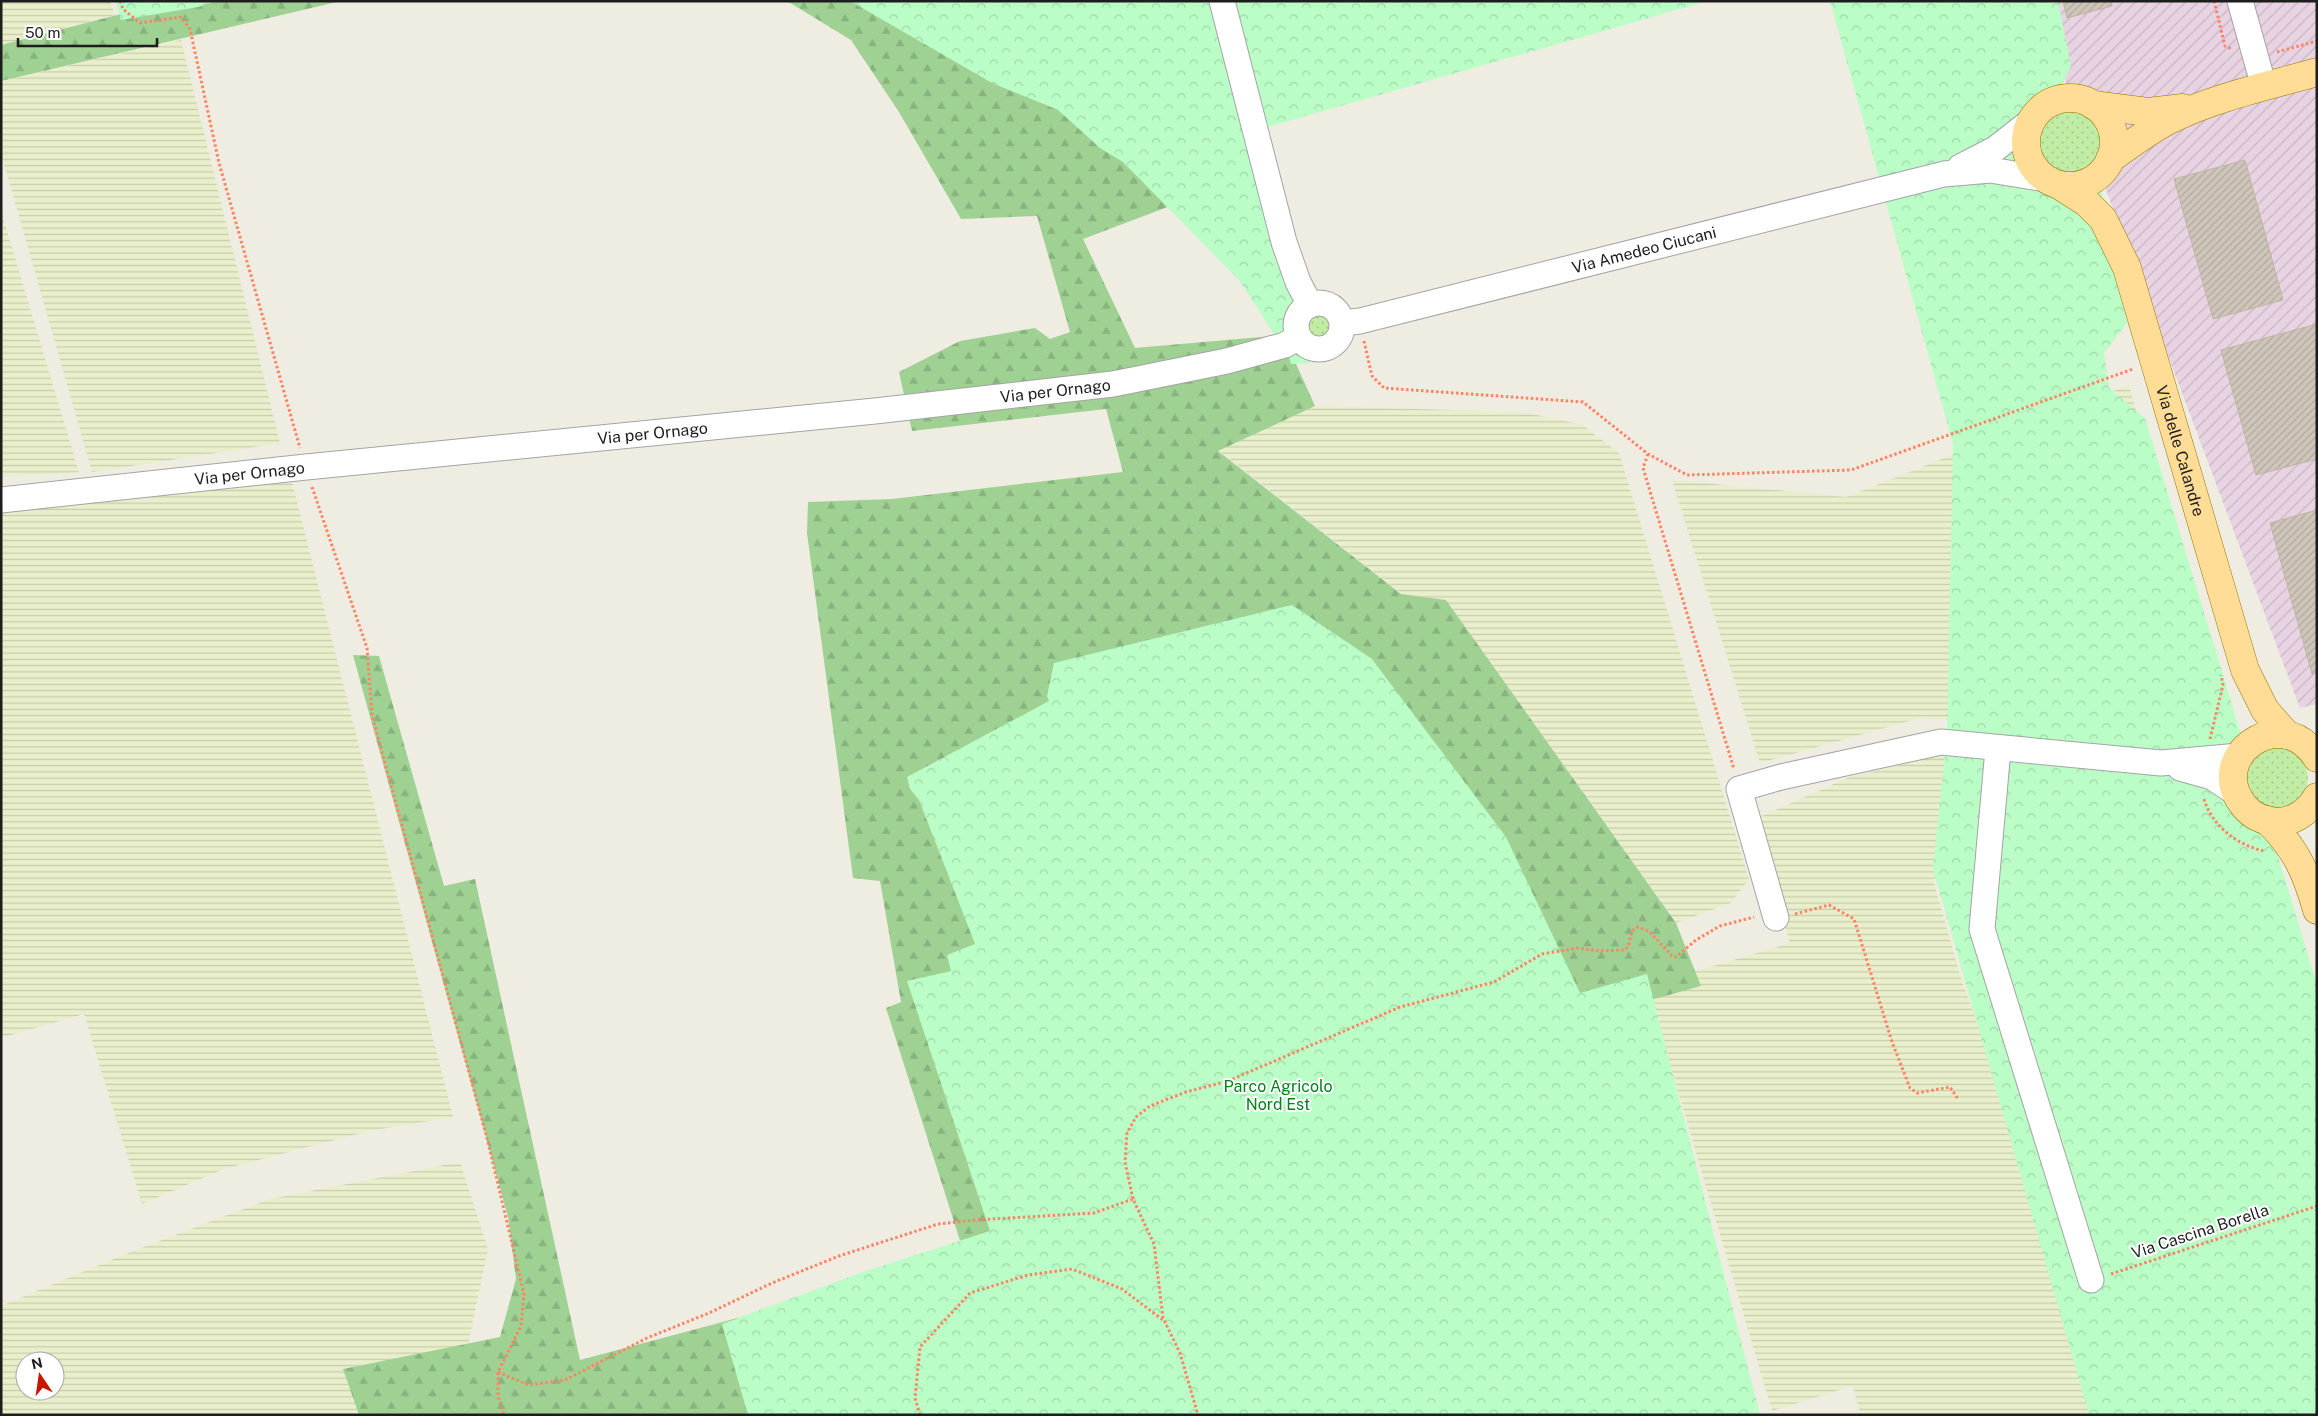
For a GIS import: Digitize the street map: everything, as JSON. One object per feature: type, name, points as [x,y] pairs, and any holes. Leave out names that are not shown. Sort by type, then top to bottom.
[{"type":"main road","name":"Via Amedeo Ciucani","points":[[2053,182],[2073,186],[2087,182],[2099,174],[2109,161],[2159,126],[2205,105],[2317,72]]},
{"type":"main road","name":"Via Amedeo Ciucani","points":[[2031,121],[2040,109],[2056,100],[2075,98],[2093,105],[2148,112],[2205,105]]},
{"type":"main road","points":[[2093,105],[2104,114],[2111,126],[2114,145],[2109,161]]},
{"type":"main road","points":[[2031,121],[2026,139],[2027,153],[2032,166],[2053,182]]},
{"type":"main road","name":"Via delle Calandre","points":[[2109,161],[2106,197],[2111,234]]},
{"type":"main road","name":"Via delle Calandre","points":[[2053,182],[2097,212],[2111,234],[2131,279],[2245,670],[2265,710],[2288,735],[2304,743],[2316,755]]},
{"type":"main road","name":"Via delle Calandre","points":[[2236,793],[2233,774],[2240,754],[2249,714],[2245,670]]},
{"type":"main road","points":[[2240,754],[2255,740],[2264,736],[2288,735]]},
{"type":"main road","points":[[2236,793],[2246,809],[2267,820],[2294,851],[2308,879],[2317,910]]},
{"type":"main road","points":[[2267,820],[2281,821],[2295,818],[2315,800]]},
{"type":"main road","points":[[2308,879],[2307,845],[2315,800]]},
{"type":"street","points":[[1222,1],[1284,242],[1298,282],[1310,305]]},
{"type":"street","points":[[2240,1],[2264,87]]},
{"type":"street","name":"Via Amedeo Ciucani","points":[[1944,174],[1991,152],[2031,121]]},
{"type":"street","name":"Via Amedeo Ciucani","points":[[1351,322],[1944,174],[1990,170],[2053,182]]},
{"type":"street","points":[[1320,303],[1330,305],[1351,322],[1338,340],[1326,349],[1311,348],[1303,343],[1298,337],[1296,325],[1298,317],[1310,305],[1320,303]]},
{"type":"street","name":"Via per Ornago","points":[[1,500],[306,467],[875,411],[1113,384],[1227,361],[1285,345],[1298,337]]},
{"type":"street","points":[[1775,916],[1739,789],[1781,777],[1941,742],[1998,749],[2203,767],[2240,754]]},
{"type":"street","points":[[1998,749],[1982,929],[2091,1280]]},
{"type":"street","points":[[2203,767],[2236,793]]},
{"type":"path","points":[[120,1],[123,8],[140,23],[180,17],[190,29],[219,163],[306,467],[367,648],[372,714],[484,1128],[524,1294],[521,1326],[498,1372],[498,1397],[504,1415]]},
{"type":"path","points":[[1351,322],[1372,376],[1384,388],[1583,402],[1648,454],[1687,475],[1851,470],[2155,361]]},
{"type":"path","points":[[1648,454],[1643,468],[1739,789]]},
{"type":"path","points":[[2218,666],[2223,685],[2203,767],[2202,791],[2206,806],[2220,827],[2234,839],[2255,849],[2270,852],[2294,851]]},
{"type":"path","points":[[1198,1415],[1180,1353],[1162,1318],[1154,1244],[1133,1199],[1125,1162],[1126,1133],[1136,1117],[1150,1106],[1186,1092],[1228,1081],[1400,1007],[1494,982],[1542,954],[1578,948],[1599,951],[1624,950],[1628,947],[1632,931],[1637,927],[1649,931],[1672,956],[1676,957],[1696,940],[1720,926],[1829,905],[1854,919],[1892,1042],[1910,1088],[1917,1093],[1950,1087],[1958,1099]]},
{"type":"path","points":[[498,1372],[529,1385],[565,1380],[647,1338],[709,1313],[772,1283],[839,1256],[938,1224],[1094,1213],[1133,1199]]},
{"type":"path","name":"Via Cascina Borella","points":[[2091,1280],[2317,1206]]},
{"type":"path","points":[[920,1415],[916,1398],[920,1347],[970,1293],[1028,1275],[1072,1269],[1122,1289],[1162,1320],[1181,1358],[1198,1415]]},
{"type":"shaded area","points":[[2044,1],[2317,1],[2317,704],[2300,708],[2063,75]]},
{"type":"green space","points":[[1,1],[110,1],[115,15],[1,45]]},
{"type":"green space","points":[[115,1],[216,1],[198,7],[121,20]]},
{"type":"green space","points":[[171,1],[341,1],[1,81],[1,45]]},
{"type":"green space","points":[[787,1],[986,1],[1186,200],[1083,239],[1135,348],[1283,335],[1315,406],[1218,451],[1401,594],[1446,600],[1676,923],[1701,986],[1200,1126],[921,1415],[359,1415],[343,1369],[500,1337],[516,1279],[508,1217],[353,655],[379,656],[444,886],[475,879],[580,1360],[787,1305],[963,1250],[886,1008],[901,1002],[880,881],[853,878],[807,533],[808,502],[892,499],[1123,472],[1106,409],[912,431],[899,372],[960,341],[1035,328],[1050,339],[1070,332],[1037,216],[961,219],[899,112],[851,40]]},
{"type":"green space","points":[[850,1],[1708,1],[1257,130],[1310,363],[1291,364],[1289,357],[1239,280],[1123,162],[1100,148],[1058,110],[992,83]]},
{"type":"green space","points":[[1830,1],[2058,1],[2071,66],[2056,97],[2058,123],[2093,150],[2127,323],[2104,353],[2109,388],[2145,418],[2317,985],[2317,1415],[2089,1415],[1933,869],[1947,733],[1953,444]]},
{"type":"green space","points":[[181,40],[280,443],[92,472],[1,153],[1,81]]},
{"type":"green space","points":[[2063,110],[2075,110],[2092,119],[2099,130],[2101,142],[2099,154],[2092,165],[2075,174],[2063,174],[2051,169],[2042,160],[2037,148],[2037,136],[2042,124],[2051,115]]},
{"type":"green space","points":[[1,211],[79,472],[1,477]]},
{"type":"green space","points":[[1319,313],[1329,316],[1332,326],[1329,336],[1319,339],[1309,336],[1306,326],[1309,316]]},
{"type":"green space","points":[[2129,385],[2209,679],[2185,736],[1920,718],[1760,763],[1672,480],[1846,497]]},
{"type":"green space","points":[[1315,406],[1522,412],[1581,424],[1619,453],[1749,879],[1731,903],[1676,923],[1446,600],[1402,594],[1218,450]]},
{"type":"green space","points":[[292,482],[453,1117],[369,1131],[224,1169],[142,1204],[84,1014],[1,1038],[1,513]]},
{"type":"green space","name":"Parco Agricolo Nord Est","points":[[1292,605],[1372,659],[1506,837],[1580,993],[1647,974],[1760,1415],[748,1415],[722,1324],[863,1272],[990,1231],[907,981],[951,971],[947,955],[975,944],[919,800],[910,789],[907,777],[1049,701],[1047,696],[1054,663]]},
{"type":"green space","points":[[2271,747],[2283,747],[2299,756],[2306,766],[2308,778],[2306,790],[2299,800],[2283,809],[2271,809],[2260,804],[2251,795],[2246,784],[2246,772],[2251,761],[2260,752]]},
{"type":"green space","points":[[1950,753],[1983,868],[1933,879],[1959,972],[2028,1168],[2317,1415],[1861,1415],[1852,1386],[1772,1411],[1647,986],[1790,943],[1755,819],[1850,777]]},
{"type":"green space","points":[[460,1162],[488,1249],[468,1344],[343,1369],[359,1415],[1,1415],[1,1306],[133,1251],[270,1199]]},
{"type":"building","points":[[2063,1],[2111,1],[2112,6],[2067,18]]},
{"type":"building","points":[[2245,160],[2283,300],[2213,319],[2174,179]]},
{"type":"building","points":[[2317,324],[2317,459],[2256,475],[2221,350]]},
{"type":"building","points":[[2317,510],[2317,673],[2312,674],[2270,523]]}]
